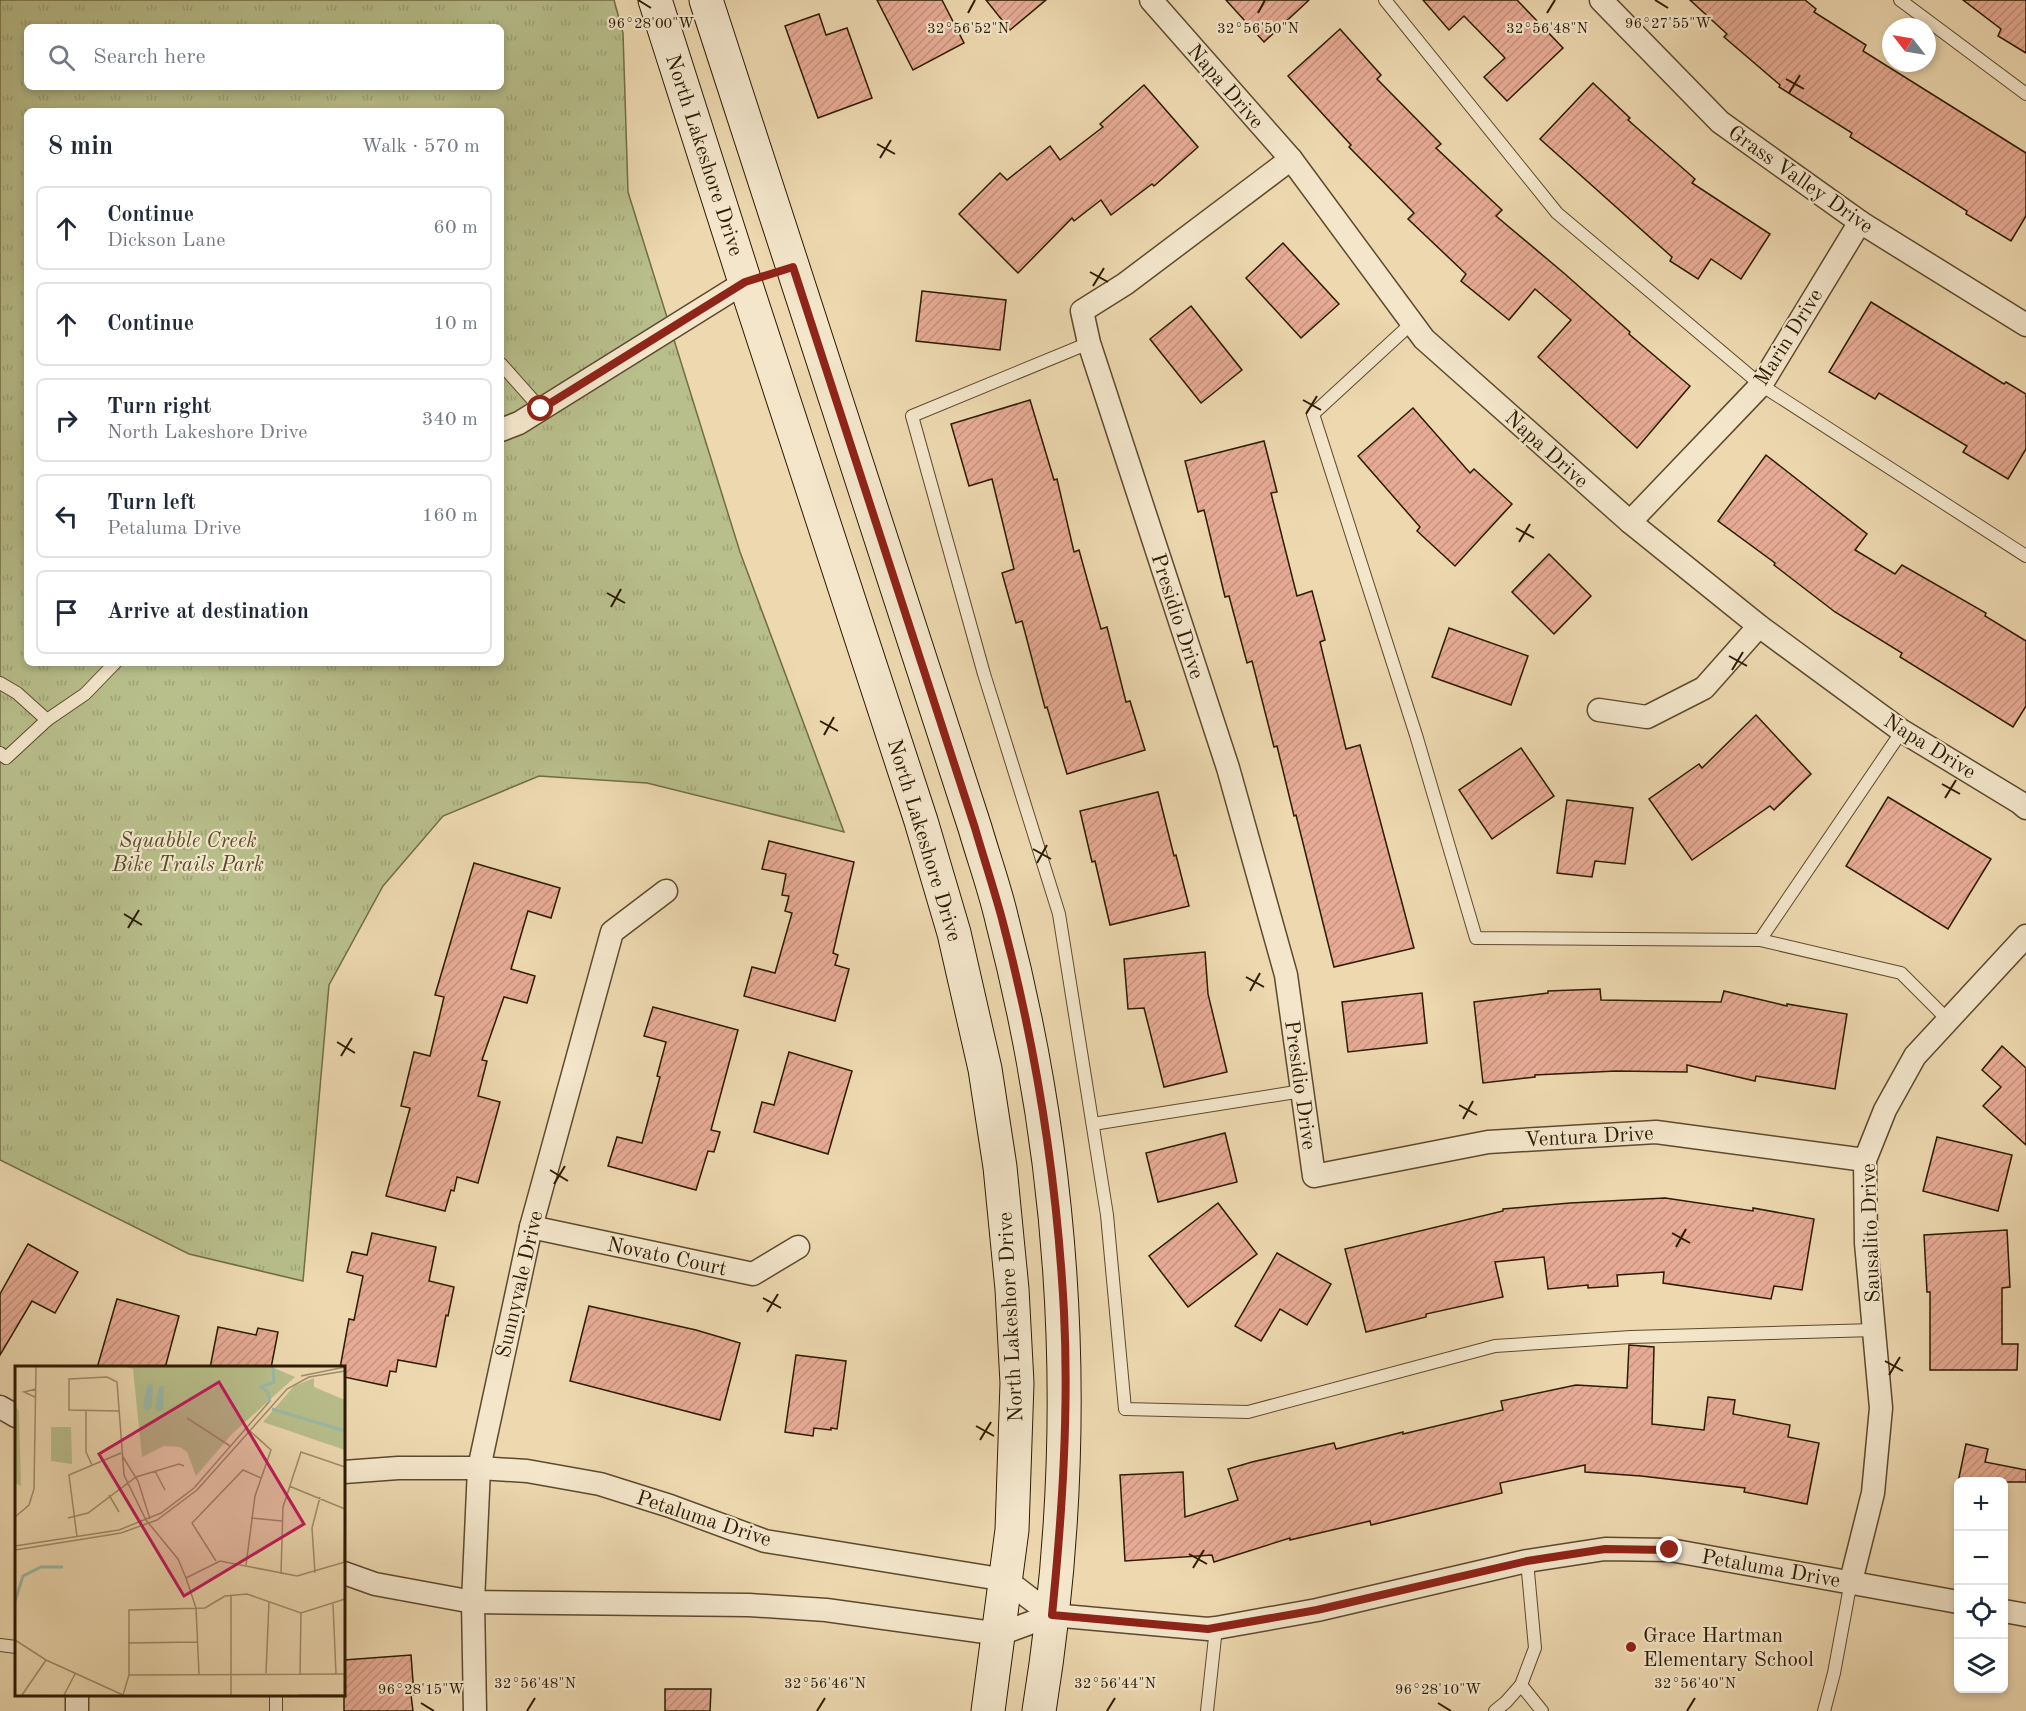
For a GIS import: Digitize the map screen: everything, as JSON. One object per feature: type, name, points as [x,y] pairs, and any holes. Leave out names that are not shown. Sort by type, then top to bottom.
[{"type":"main road","name":"North Lakeshore Drive","points":[[656,0],[745,282],[924,831],[954,933],[985,1069],[1000,1167],[1016,1346],[1015,1476],[1012,1530],[988,1711]]},
{"type":"main road","points":[[706,0],[975,828],[1002,918],[1020,994],[1044,1126],[1055,1205],[1064,1314],[1065,1392],[1062,1490],[1052,1615],[1039,1711]]},
{"type":"main road","points":[[745,282],[793,267]]},
{"type":"street","name":"Napa Drive","points":[[1151,0],[1291,159],[1424,339],[1630,522],[1759,626],[1902,732],[2026,808]]},
{"type":"street","name":"Grass Valley Drive","points":[[1601,0],[1720,122],[1860,222],[2026,325]]},
{"type":"street","name":"Presidio Drive","points":[[1291,159],[1125,284],[1082,311],[1089,343],[1231,780],[1286,975],[1314,1176]]},
{"type":"street","name":"Marin Drive","points":[[1630,522],[1761,385],[1860,222]]},
{"type":"street","points":[[504,429],[519,423],[745,282]]},
{"type":"street","points":[[1599,710],[1647,717],[1704,688],[1759,626]]},
{"type":"street","name":"Sunnyvale Drive","points":[[475,1711],[473,1602],[479,1468],[531,1227],[612,932],[666,891]]},
{"type":"street","name":"Sausalito Drive","points":[[1851,1581],[1874,1493],[1881,1408],[1866,1243],[1865,1160],[1885,1110],[1915,1056],[2026,936]]},
{"type":"street","name":"Ventura Drive","points":[[1314,1176],[1488,1142],[1656,1132],[1865,1160]]},
{"type":"street","name":"Novato Court","points":[[531,1227],[753,1274],[798,1247]]},
{"type":"street","points":[[0,1407],[15,1415]]},
{"type":"street","name":"Petaluma Drive","points":[[345,1472],[398,1468],[479,1468],[527,1471],[600,1484],[670,1506],[765,1541],[1006,1580],[1052,1615]]},
{"type":"street","name":"Petaluma Drive","points":[[345,1573],[375,1584],[473,1602],[748,1605],[826,1610],[1000,1634],[1052,1615],[1216,1628],[1317,1610],[1527,1561],[1605,1549],[1670,1550],[1954,1601]]},
{"type":"street","points":[[2008,1612],[2026,1615]]},
{"type":"lane","points":[[1385,0],[1557,213],[1761,385],[2026,556]]},
{"type":"lane","points":[[1900,0],[2026,94]]},
{"type":"lane","points":[[1412,323],[1313,414],[1412,724],[1476,938],[1760,940],[1901,973],[1948,1020]]},
{"type":"lane","points":[[1089,343],[912,416],[984,674],[1059,914],[1107,1215],[1125,1409],[1248,1412],[1495,1346],[1631,1337],[1874,1330]]},
{"type":"lane","points":[[504,367],[541,409]]},
{"type":"lane","points":[[0,753],[6,758],[47,720],[86,694],[112,666]]},
{"type":"lane","points":[[0,683],[17,693],[47,720]]},
{"type":"lane","points":[[1760,940],[1902,732]]},
{"type":"lane","points":[[1093,1124],[1302,1091]]},
{"type":"lane","points":[[1495,1711],[1521,1685],[1536,1648],[1527,1561]]},
{"type":"lane","points":[[1824,1711],[1834,1673],[1851,1581]]},
{"type":"lane","points":[[1207,1711],[1216,1628]]},
{"type":"lane","points":[[0,1646],[15,1647]]},
{"type":"lane","points":[[1521,1685],[1542,1711]]},
{"type":"green space","name":"Squabble Creek Bike Trails Park","points":[[0,0],[614,0],[623,33],[628,192],[740,552],[844,832],[647,783],[539,776],[443,816],[383,886],[329,985],[303,1281],[189,1254],[0,1160]]},
{"type":"building","points":[[877,0],[942,0],[964,43],[913,70]]},
{"type":"building","points":[[986,0],[1046,0],[1010,30]]},
{"type":"building","points":[[1226,0],[1309,0],[1264,42]]},
{"type":"building","points":[[1423,0],[1517,0],[1563,48],[1507,101],[1484,77],[1505,58],[1464,16],[1449,30]]},
{"type":"building","points":[[1690,0],[1805,0],[1816,9],[1814,12],[1866,45],[1863,51],[1882,63],[1882,72],[1897,72],[2026,153],[2026,216],[2011,241],[1850,137],[1852,133],[1779,87],[1780,85],[1724,37],[1727,34]]},
{"type":"building","points":[[1963,0],[2026,0],[2026,53],[1998,36],[2001,29]]},
{"type":"building","points":[[819,14],[826,35],[847,28],[872,98],[818,118],[785,26]]},
{"type":"building","points":[[1340,29],[1381,75],[1377,79],[1441,144],[1436,148],[1502,210],[1496,216],[1565,274],[1630,332],[1629,334],[1690,386],[1637,448],[1538,357],[1571,320],[1535,289],[1509,320],[1461,281],[1466,274],[1408,219],[1414,213],[1349,147],[1351,145],[1288,76]]},
{"type":"building","points":[[1593,83],[1630,118],[1628,120],[1695,179],[1692,183],[1770,234],[1741,279],[1711,259],[1698,279],[1670,261],[1672,257],[1540,139]]},
{"type":"building","points":[[1144,85],[1198,147],[1154,186],[1152,184],[1111,215],[1101,200],[1074,221],[1072,218],[1018,273],[959,214],[1000,173],[1007,180],[1050,146],[1060,160],[1103,127],[1100,124]]},
{"type":"building","points":[[1283,243],[1339,304],[1301,338],[1246,278]]},
{"type":"building","points":[[922,291],[1006,300],[1000,350],[916,341]]},
{"type":"building","points":[[1871,302],[2004,384],[2006,382],[2026,394],[2026,449],[2008,479],[1963,452],[1967,446],[1879,393],[1875,399],[1829,372]]},
{"type":"building","points":[[1191,306],[1242,370],[1201,403],[1150,339]]},
{"type":"building","points":[[1030,400],[1054,480],[1057,479],[1074,552],[1079,550],[1101,629],[1107,627],[1126,702],[1130,701],[1145,750],[1067,774],[1047,707],[1045,708],[1022,621],[1016,623],[1002,573],[1014,569],[992,479],[969,486],[951,424]]},
{"type":"building","points":[[1413,408],[1470,473],[1474,469],[1512,504],[1455,566],[1417,531],[1420,527],[1358,456]]},
{"type":"building","points":[[1264,441],[1277,492],[1271,493],[1297,596],[1312,591],[1325,640],[1320,642],[1346,749],[1360,745],[1414,948],[1334,967],[1296,815],[1294,816],[1277,746],[1274,747],[1252,661],[1247,663],[1229,596],[1225,597],[1204,510],[1198,512],[1185,461]]},
{"type":"building","points":[[1766,455],[1867,534],[1855,550],[1895,574],[1902,565],[1986,613],[1985,616],[2026,641],[2026,706],[2013,727],[1900,657],[1902,653],[1835,612],[1774,565],[1775,563],[1718,521]]},
{"type":"building","points":[[1549,554],[1591,596],[1554,634],[1512,592]]},
{"type":"building","points":[[1449,628],[1528,656],[1511,705],[1432,677]]},
{"type":"building","points":[[1756,715],[1811,774],[1774,810],[1770,806],[1692,860],[1649,799],[1699,764],[1702,768]]},
{"type":"building","points":[[1521,748],[1554,796],[1492,839],[1459,790]]},
{"type":"building","points":[[1158,792],[1189,906],[1110,925],[1080,811]]},
{"type":"building","points":[[1888,797],[1991,859],[1948,929],[1846,866]]},
{"type":"building","points":[[1567,800],[1633,808],[1625,864],[1595,861],[1592,877],[1557,873]]},
{"type":"building","points":[[769,841],[854,862],[833,953],[838,955],[835,965],[849,969],[835,1021],[744,996],[752,967],[775,973],[792,913],[785,911],[789,896],[782,895],[786,874],[762,869]]},
{"type":"building","points":[[474,863],[560,888],[551,918],[528,911],[511,969],[535,976],[527,1003],[504,997],[482,1060],[487,1061],[478,1096],[500,1102],[478,1183],[457,1177],[454,1191],[451,1190],[445,1211],[386,1196],[410,1108],[401,1106],[414,1052],[430,1056],[444,997],[435,995]]},
{"type":"building","points":[[1205,952],[1208,994],[1227,1072],[1164,1087],[1144,1008],[1128,1009],[1124,959]]},
{"type":"building","points":[[1600,989],[1601,1000],[1721,1002],[1724,991],[1787,1006],[1787,1004],[1847,1014],[1835,1089],[1756,1076],[1755,1081],[1687,1065],[1687,1072],[1616,1071],[1535,1075],[1535,1077],[1483,1083],[1474,1002],[1548,993],[1548,991]]},
{"type":"building","points":[[1422,993],[1427,1043],[1348,1052],[1342,1002]]},
{"type":"building","points":[[653,1007],[738,1030],[711,1130],[720,1132],[714,1152],[708,1151],[696,1190],[608,1166],[617,1137],[642,1143],[660,1077],[657,1076],[666,1042],[644,1036]]},
{"type":"building","points":[[2002,1046],[2026,1068],[2026,1145],[1983,1106],[2001,1087],[1982,1070]]},
{"type":"building","points":[[789,1052],[852,1071],[828,1154],[754,1132],[762,1102],[774,1105]]},
{"type":"building","points":[[1225,1133],[1237,1182],[1158,1202],[1146,1153]]},
{"type":"building","points":[[1937,1137],[2012,1155],[1998,1211],[1923,1191]]},
{"type":"building","points":[[1665,1198],[1753,1211],[1753,1208],[1814,1219],[1802,1290],[1774,1286],[1771,1299],[1663,1283],[1664,1272],[1617,1275],[1618,1286],[1588,1288],[1588,1285],[1548,1289],[1544,1257],[1495,1262],[1503,1297],[1426,1314],[1426,1317],[1366,1332],[1345,1249],[1503,1211],[1503,1209]]},
{"type":"building","points":[[1218,1203],[1257,1254],[1188,1307],[1149,1256]]},
{"type":"building","points":[[2007,1230],[2010,1287],[2002,1288],[2002,1344],[2018,1344],[2017,1370],[1930,1370],[1930,1292],[1927,1292],[1924,1235]]},
{"type":"building","points":[[372,1233],[436,1247],[429,1281],[454,1287],[436,1367],[398,1360],[396,1372],[390,1371],[387,1386],[345,1377],[345,1366],[340,1366],[349,1319],[354,1320],[363,1276],[347,1272],[352,1252],[367,1255]]},
{"type":"building","points":[[28,1244],[78,1272],[55,1313],[32,1301],[0,1355],[0,1294]]},
{"type":"building","points":[[1277,1253],[1331,1284],[1307,1325],[1280,1309],[1261,1341],[1235,1326]]},
{"type":"building","points":[[117,1299],[179,1316],[166,1366],[98,1366]]},
{"type":"building","points":[[589,1306],[696,1330],[740,1343],[720,1420],[570,1381]]},
{"type":"building","points":[[218,1327],[256,1335],[258,1328],[278,1332],[271,1366],[210,1366]]},
{"type":"building","points":[[1629,1345],[1654,1347],[1652,1424],[1704,1430],[1708,1397],[1735,1400],[1733,1414],[1790,1425],[1788,1437],[1819,1443],[1807,1504],[1744,1492],[1745,1488],[1585,1472],[1585,1465],[1500,1483],[1502,1493],[1371,1525],[1370,1521],[1290,1540],[1290,1538],[1214,1562],[1212,1555],[1125,1561],[1120,1475],[1183,1472],[1185,1517],[1238,1500],[1228,1469],[1334,1443],[1336,1449],[1503,1410],[1501,1401],[1576,1385],[1627,1388]]},
{"type":"building","points":[[796,1355],[846,1361],[837,1429],[814,1428],[813,1436],[785,1432]]},
{"type":"building","points":[[1966,1444],[1988,1449],[1985,1462],[2026,1470],[2026,1482],[2008,1482],[2008,1477],[1959,1477]]},
{"type":"building","points":[[411,1655],[413,1711],[344,1711],[345,1660]]},
{"type":"building","points":[[665,1689],[711,1689],[710,1711],[665,1711]]},
{"type":"place","name":"Grace Hartman Elementary School","points":[[1631,1647]]},
{"type":"route","points":[[541,409],[745,282],[793,267],[975,828],[1002,918],[1032,1055],[1055,1205],[1064,1314],[1065,1392],[1061,1525],[1052,1615],[1208,1629],[1317,1610],[1527,1561],[1605,1549],[1670,1550]]}]
